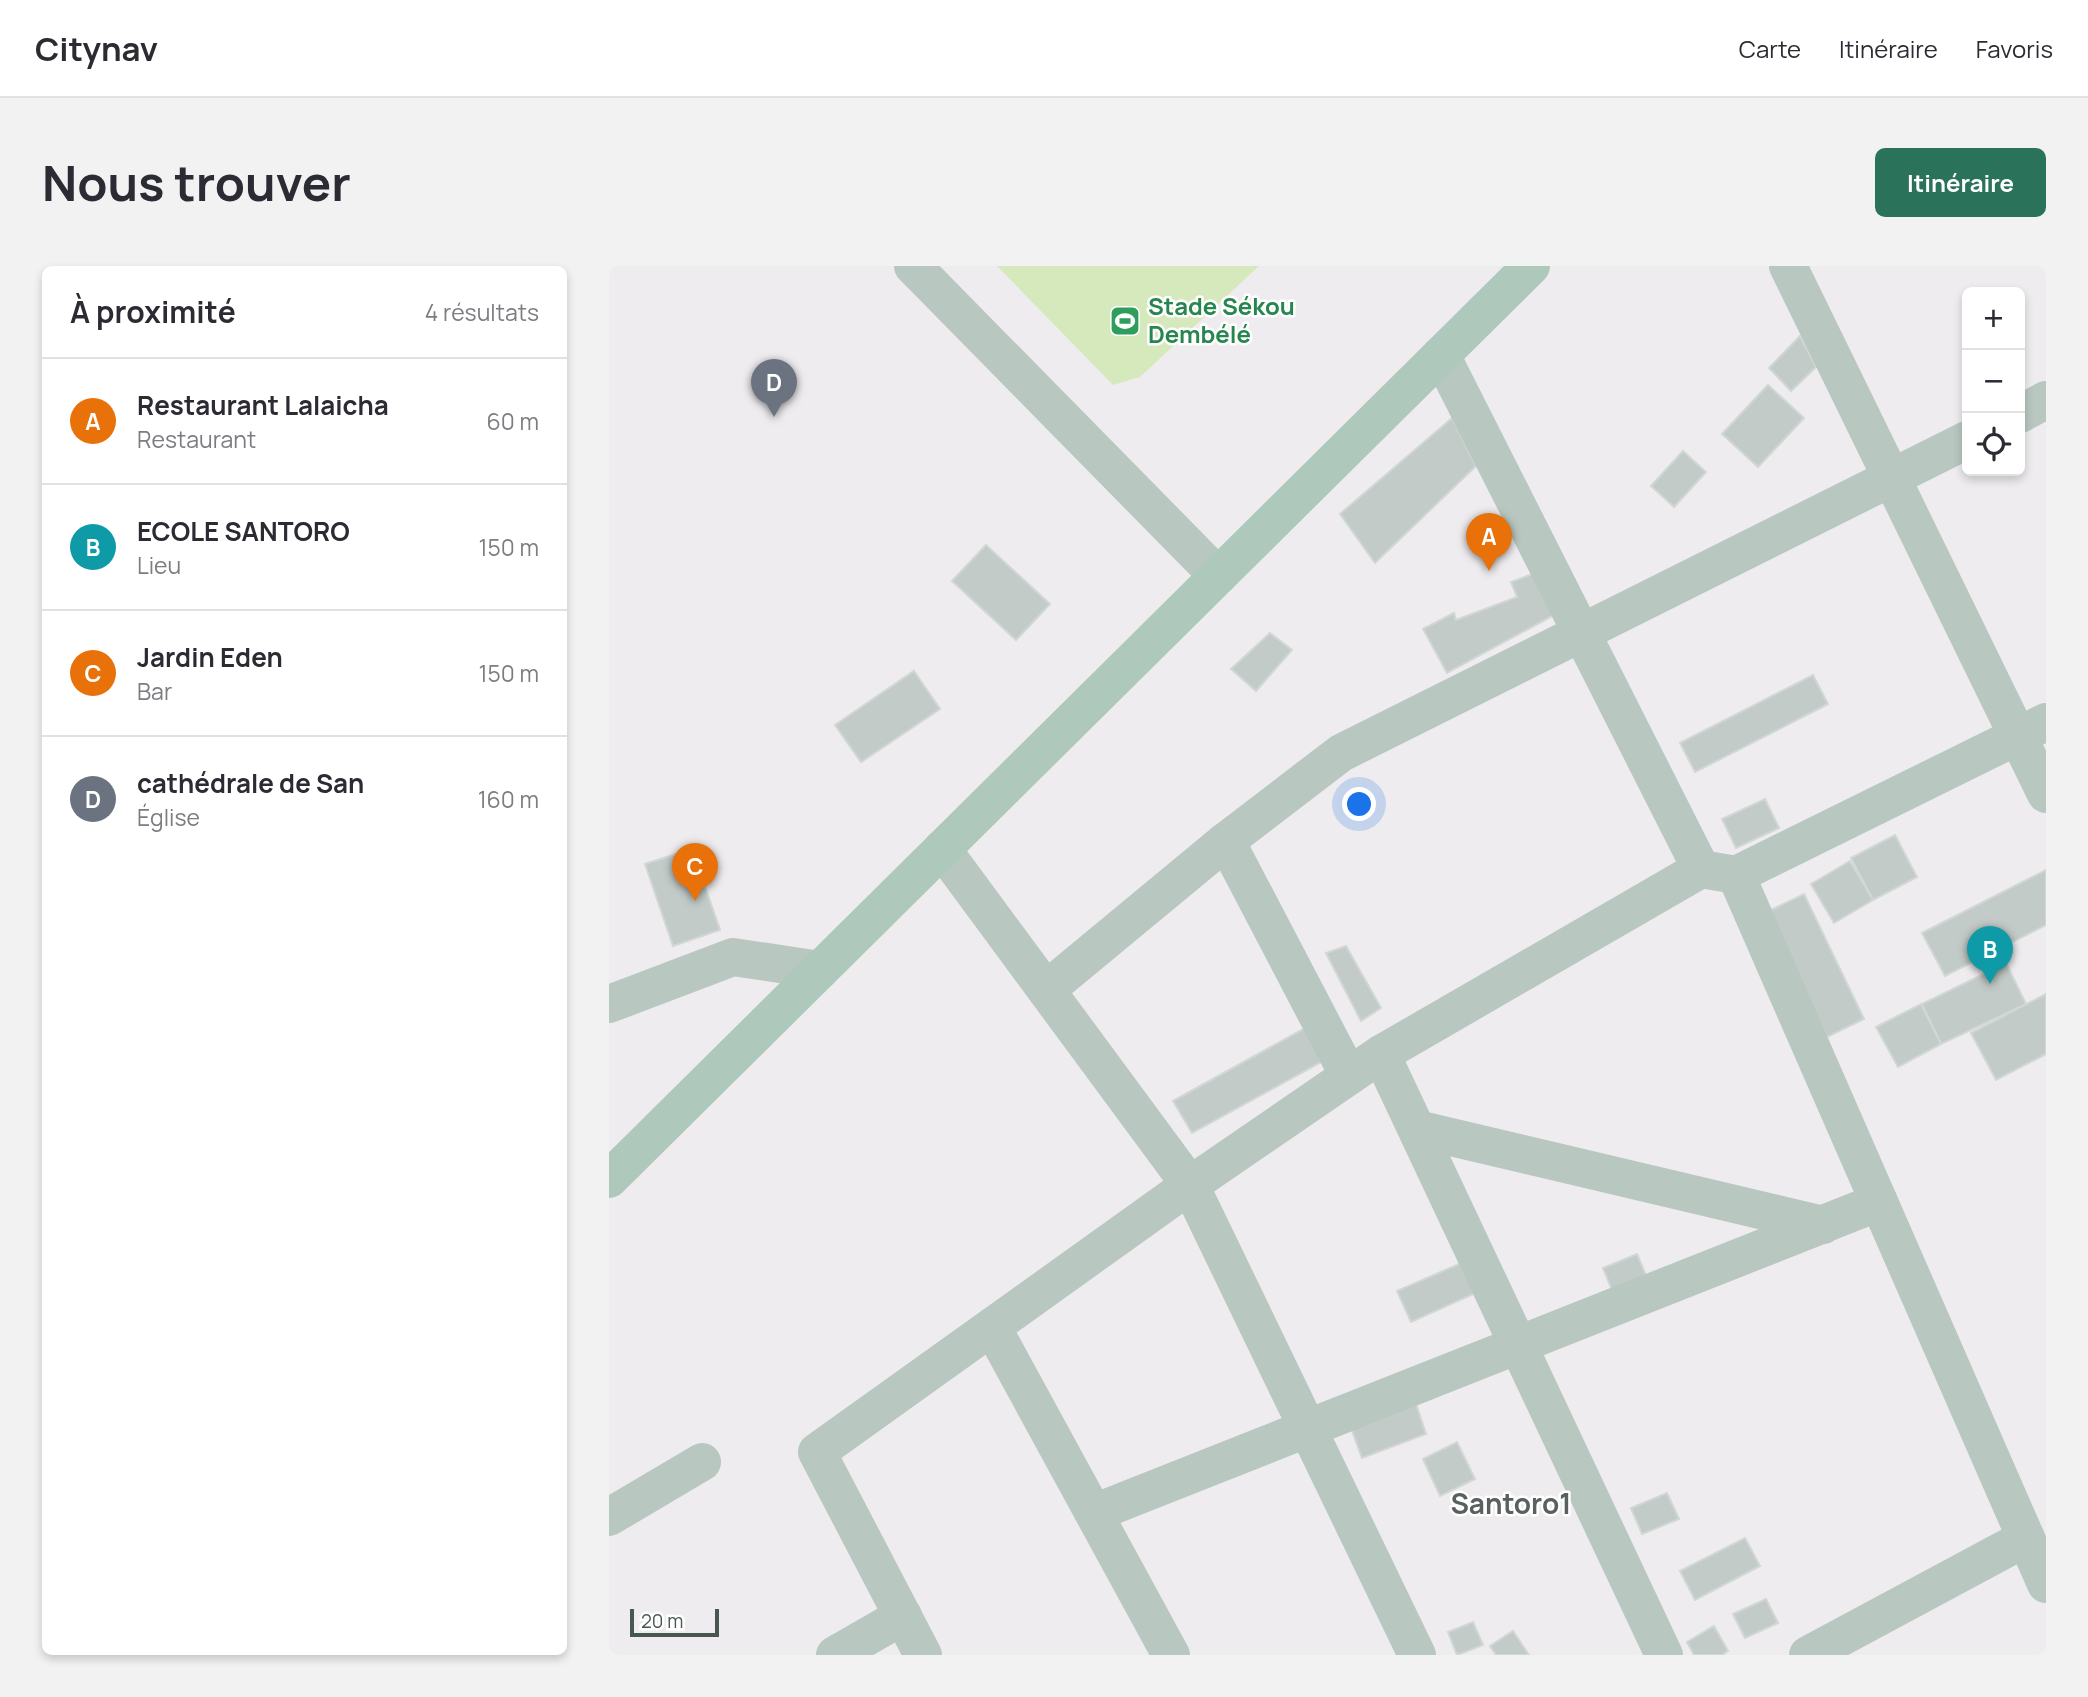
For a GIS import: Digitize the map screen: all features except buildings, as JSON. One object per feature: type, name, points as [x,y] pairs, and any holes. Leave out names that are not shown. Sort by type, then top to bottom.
[{"type":"main road","points":[[609,1179],[1531,266]]},
{"type":"street","points":[[913,266],[1218,576]]},
{"type":"street","points":[[1788,266],[1891,478],[2032,729],[2046,794]]},
{"type":"street","points":[[1441,355],[1581,633],[1719,872],[1879,1202],[2046,1584]]},
{"type":"street","points":[[2022,413],[2046,400]]},
{"type":"street","points":[[1047,990],[1226,841],[1341,752],[1962,442]]},
{"type":"street","points":[[923,1655],[817,1452],[1190,1185],[1381,1054],[1719,872],[2032,729]]},
{"type":"street","points":[[1226,841],[1349,1076]]},
{"type":"street","points":[[942,849],[1190,1185],[1417,1655]]},
{"type":"street","points":[[609,1004],[733,957],[820,970]]},
{"type":"street","points":[[1381,1054],[1664,1655]]},
{"type":"street","points":[[1417,1129],[1823,1225]]},
{"type":"street","points":[[1094,1513],[1879,1202]]},
{"type":"street","points":[[992,1327],[1171,1655]]},
{"type":"street","points":[[609,1517],[702,1462]]},
{"type":"street","points":[[1808,1655],[2026,1538]]},
{"type":"street","points":[[835,1655],[903,1616]]},
{"type":"green space","name":"Stade Sékou Dembélé","points":[[997,266],[1259,266],[1140,377],[1113,385]]},
{"type":"place","name":"Stade Sékou Dembélé","points":[[1125,321]]},
{"type":"place","name":"cathédrale de San","points":[[774,417]]},
{"type":"place","name":"Restaurant Lalaicha","points":[[1489,571]]},
{"type":"place","name":"Jardin Eden","points":[[695,901]]},
{"type":"place","name":"ECOLE SANTORO","points":[[1990,984]]},
{"type":"district","name":"Santoro1","points":[[1511,1504]]}]
